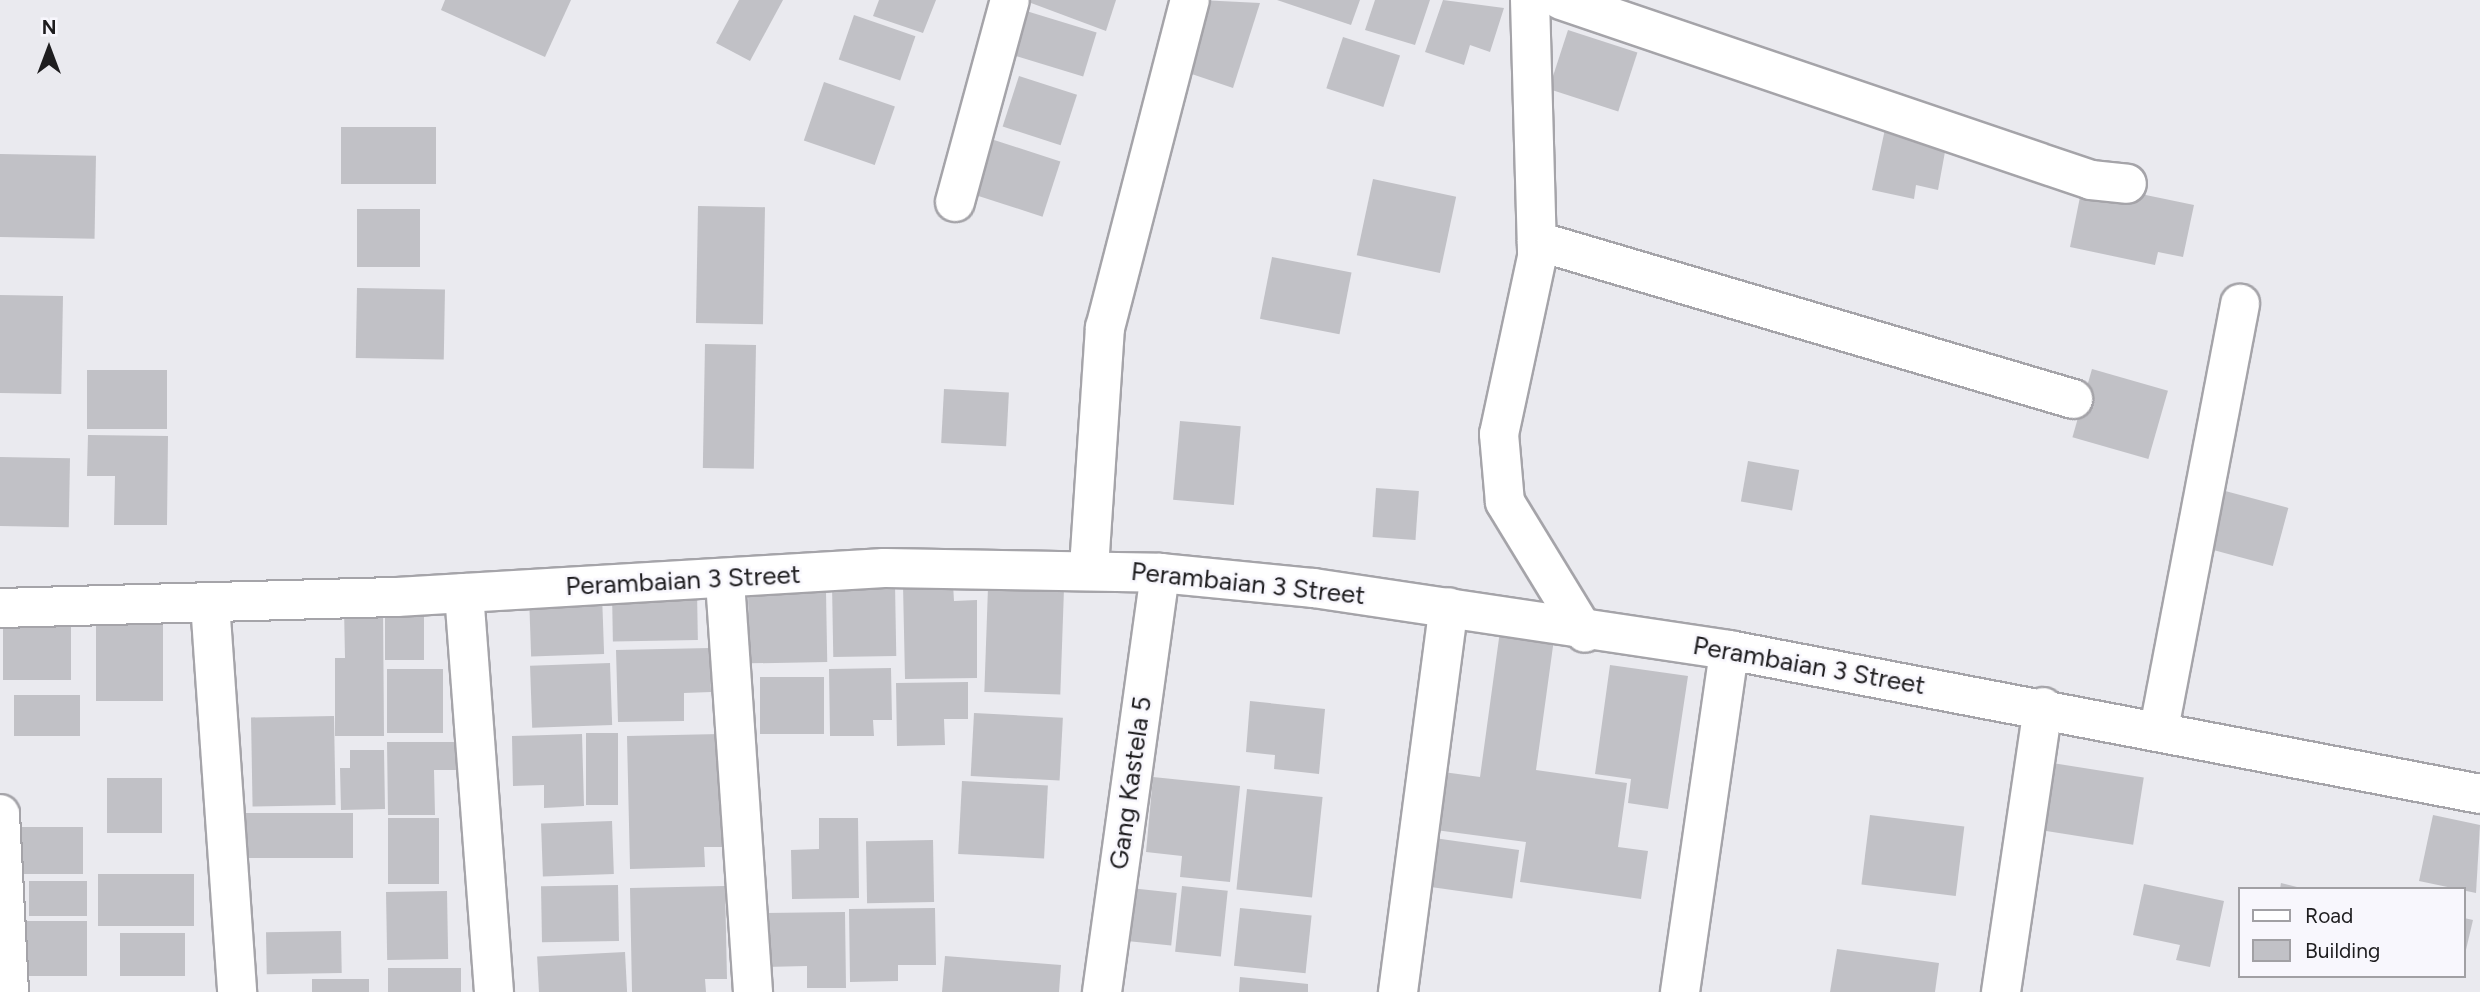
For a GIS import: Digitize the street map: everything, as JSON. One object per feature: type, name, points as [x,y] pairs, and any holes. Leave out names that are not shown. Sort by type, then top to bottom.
[{"type":"street","points":[[955,202],[1010,0]]},
{"type":"street","points":[[1089,568],[1105,328],[1190,0]]},
{"type":"street","points":[[1530,0],[1537,241],[1535,274],[1499,435],[1505,502],[1585,633]]},
{"type":"street","points":[[1561,0],[2091,180],[2126,184]]},
{"type":"street","points":[[1537,241],[2073,399]]},
{"type":"street","points":[[2159,729],[2240,304]]},
{"type":"street","name":"Perambaian 3 Street","points":[[0,608],[464,593],[725,581],[884,568],[1089,568],[1160,573],[1448,607],[1585,633],[1729,650],[2159,729],[2480,794]]},
{"type":"street","name":"Gang Kastela 5","points":[[1102,992],[1160,573]]},
{"type":"street","points":[[725,581],[753,992]]},
{"type":"street","points":[[464,593],[494,992]]},
{"type":"street","points":[[210,603],[237,992]]},
{"type":"street","points":[[1398,992],[1448,607]]},
{"type":"street","points":[[1680,992],[1729,650]]},
{"type":"street","points":[[2001,992],[2043,707]]},
{"type":"street","points":[[0,814],[9,992]]},
{"type":"building","points":[[445,0],[571,0],[545,57],[441,10]]},
{"type":"building","points":[[739,0],[783,0],[750,61],[716,43]]},
{"type":"building","points":[[879,0],[936,0],[923,33],[873,16]]},
{"type":"building","points":[[1023,0],[1116,0],[1106,31]]},
{"type":"building","points":[[1200,0],[1260,3],[1233,88],[1177,69]]},
{"type":"building","points":[[1277,0],[1360,0],[1351,25]]},
{"type":"building","points":[[1375,0],[1430,0],[1415,45],[1365,30]]},
{"type":"building","points":[[1443,0],[1504,8],[1490,52],[1470,45],[1464,65],[1425,52]]},
{"type":"building","points":[[1023,10],[1097,33],[1083,77],[1010,54]]},
{"type":"building","points":[[854,15],[915,36],[900,81],[839,59]]},
{"type":"building","points":[[1568,30],[1637,53],[1618,112],[1549,89]]},
{"type":"building","points":[[1343,37],[1400,56],[1383,107],[1326,88]]},
{"type":"building","points":[[1019,76],[1077,95],[1061,145],[1003,126]]},
{"type":"building","points":[[824,82],[895,106],[875,165],[804,141]]},
{"type":"building","points":[[341,127],[436,127],[436,184],[341,184]]},
{"type":"building","points":[[1885,129],[1947,141],[1938,190],[1916,185],[1914,199],[1872,190]]},
{"type":"building","points":[[991,139],[1060,162],[1043,217],[973,194]]},
{"type":"building","points":[[0,154],[96,156],[95,239],[0,237]]},
{"type":"building","points":[[1373,179],[1456,197],[1440,273],[1357,255]]},
{"type":"building","points":[[2083,182],[2194,205],[2183,257],[2158,252],[2155,265],[2070,247]]},
{"type":"building","points":[[698,206],[765,207],[763,324],[696,323]]},
{"type":"building","points":[[357,209],[420,209],[420,267],[357,267]]},
{"type":"building","points":[[1272,257],[1352,272],[1339,334],[1260,319]]},
{"type":"building","points":[[357,288],[445,290],[444,360],[356,358]]},
{"type":"building","points":[[0,295],[63,296],[61,394],[0,393]]},
{"type":"building","points":[[705,344],[756,345],[754,469],[703,468]]},
{"type":"building","points":[[2092,369],[2168,391],[2148,459],[2072,437]]},
{"type":"building","points":[[87,370],[167,370],[167,429],[87,429]]},
{"type":"building","points":[[944,389],[1009,392],[1006,446],[941,443]]},
{"type":"building","points":[[1180,421],[1241,426],[1234,505],[1173,500]]},
{"type":"building","points":[[88,435],[168,436],[167,525],[114,525],[115,476],[87,476]]},
{"type":"building","points":[[0,457],[70,458],[69,527],[0,526]]},
{"type":"building","points":[[1748,461],[1799,470],[1792,510],[1741,501]]},
{"type":"building","points":[[1376,488],[1419,491],[1415,540],[1373,537]]},
{"type":"building","points":[[2214,488],[2288,508],[2273,566],[2198,546]]},
{"type":"building","points":[[895,583],[896,656],[833,657],[832,584]]},
{"type":"building","points":[[953,584],[954,601],[977,600],[977,678],[905,679],[903,585]]},
{"type":"building","points":[[988,587],[1064,590],[1060,695],[984,692]]},
{"type":"building","points":[[697,590],[698,640],[613,641],[612,591]]},
{"type":"building","points":[[826,591],[827,662],[749,663],[748,592]]},
{"type":"building","points":[[602,594],[604,654],[531,657],[529,597]]},
{"type":"building","points":[[385,604],[424,604],[424,660],[385,660]]},
{"type":"building","points":[[383,607],[384,736],[335,736],[335,658],[345,658],[344,608]]},
{"type":"building","points":[[96,611],[163,611],[163,701],[96,701]]},
{"type":"building","points":[[3,614],[71,614],[71,680],[3,680]]},
{"type":"building","points":[[1500,631],[1554,639],[1536,770],[1627,783],[1618,847],[1648,851],[1641,899],[1520,882],[1526,842],[1428,829],[1436,771],[1480,777]]},
{"type":"building","points":[[710,648],[711,692],[684,693],[684,721],[618,722],[616,650]]},
{"type":"building","points":[[610,663],[612,725],[532,728],[530,666]]},
{"type":"building","points":[[1610,665],[1688,676],[1668,809],[1628,803],[1631,779],[1595,774]]},
{"type":"building","points":[[891,668],[892,720],[873,720],[874,736],[830,736],[829,669]]},
{"type":"building","points":[[387,669],[443,669],[443,733],[387,733]]},
{"type":"building","points":[[760,677],[824,677],[824,734],[760,734]]},
{"type":"building","points":[[968,682],[968,719],[944,719],[945,745],[897,746],[896,683]]},
{"type":"building","points":[[14,695],[80,695],[80,736],[14,736]]},
{"type":"building","points":[[1250,701],[1325,709],[1319,774],[1274,769],[1275,755],[1246,752]]},
{"type":"building","points":[[974,713],[1063,718],[1060,781],[971,776]]},
{"type":"building","points":[[334,716],[336,805],[253,806],[251,717]]},
{"type":"building","points":[[586,733],[618,733],[618,805],[586,805]]},
{"type":"building","points":[[582,734],[584,806],[544,808],[544,785],[513,786],[512,736]]},
{"type":"building","points":[[720,734],[723,847],[704,847],[705,867],[630,869],[627,736]]},
{"type":"building","points":[[387,742],[462,742],[463,770],[434,770],[435,815],[388,815]]},
{"type":"building","points":[[350,750],[384,750],[385,809],[341,810],[340,768],[350,768]]},
{"type":"building","points":[[2046,762],[2144,777],[2133,845],[2035,829]]},
{"type":"building","points":[[1153,777],[1240,786],[1230,882],[1180,877],[1182,856],[1146,852]]},
{"type":"building","points":[[107,778],[162,778],[162,833],[107,833]]},
{"type":"building","points":[[962,781],[1048,786],[1044,858],[958,854]]},
{"type":"building","points":[[1247,789],[1323,797],[1312,897],[1236,889]]},
{"type":"building","points":[[242,813],[353,813],[353,858],[242,858]]},
{"type":"building","points":[[1870,815],[1964,827],[1956,896],[1861,884]]},
{"type":"building","points":[[2433,815],[2480,825],[2476,893],[2466,891],[2466,887],[2448,887],[2419,881]]},
{"type":"building","points":[[388,818],[439,818],[439,884],[388,884]]},
{"type":"building","points":[[819,818],[858,818],[859,898],[792,899],[791,850],[819,849]]},
{"type":"building","points":[[612,821],[614,874],[543,876],[541,823]]},
{"type":"building","points":[[17,827],[83,827],[83,874],[17,874]]},
{"type":"building","points":[[1427,837],[1519,850],[1512,898],[1420,886]]},
{"type":"building","points":[[933,840],[934,902],[867,903],[866,841]]},
{"type":"building","points":[[98,874],[194,874],[194,926],[98,926]]},
{"type":"building","points":[[29,881],[87,881],[87,916],[29,916]]},
{"type":"building","points":[[2281,883],[2297,887],[2280,887]]},
{"type":"building","points":[[2144,884],[2224,901],[2210,967],[2176,960],[2180,945],[2133,935]]},
{"type":"building","points":[[618,885],[619,941],[542,942],[541,886]]},
{"type":"building","points":[[725,886],[727,979],[705,979],[706,992],[632,992],[630,888]]},
{"type":"building","points":[[1182,886],[1228,891],[1221,956],[1175,952]]},
{"type":"building","points":[[1130,888],[1177,893],[1171,946],[1124,941]]},
{"type":"building","points":[[447,891],[448,959],[387,960],[386,892]]},
{"type":"building","points":[[935,908],[936,965],[898,965],[898,981],[850,982],[849,909]]},
{"type":"building","points":[[1240,908],[1312,916],[1306,973],[1234,966]]},
{"type":"building","points":[[845,912],[846,988],[807,988],[807,966],[765,967],[765,913]]},
{"type":"building","points":[[2466,918],[2473,920],[2466,950]]},
{"type":"building","points":[[26,921],[87,921],[87,976],[26,976]]},
{"type":"building","points":[[341,931],[342,973],[267,974],[266,932]]},
{"type":"building","points":[[120,933],[185,933],[185,976],[120,976]]},
{"type":"building","points":[[1837,949],[1939,963],[1935,992],[1830,992]]},
{"type":"building","points":[[625,952],[627,992],[539,992],[537,957]]},
{"type":"building","points":[[945,956],[1061,965],[1059,992],[942,992]]},
{"type":"building","points":[[388,968],[461,968],[461,992],[388,992]]},
{"type":"building","points":[[1240,977],[1308,984],[1308,992],[1239,992]]},
{"type":"building","points":[[312,979],[369,979],[369,992],[312,992]]}]
